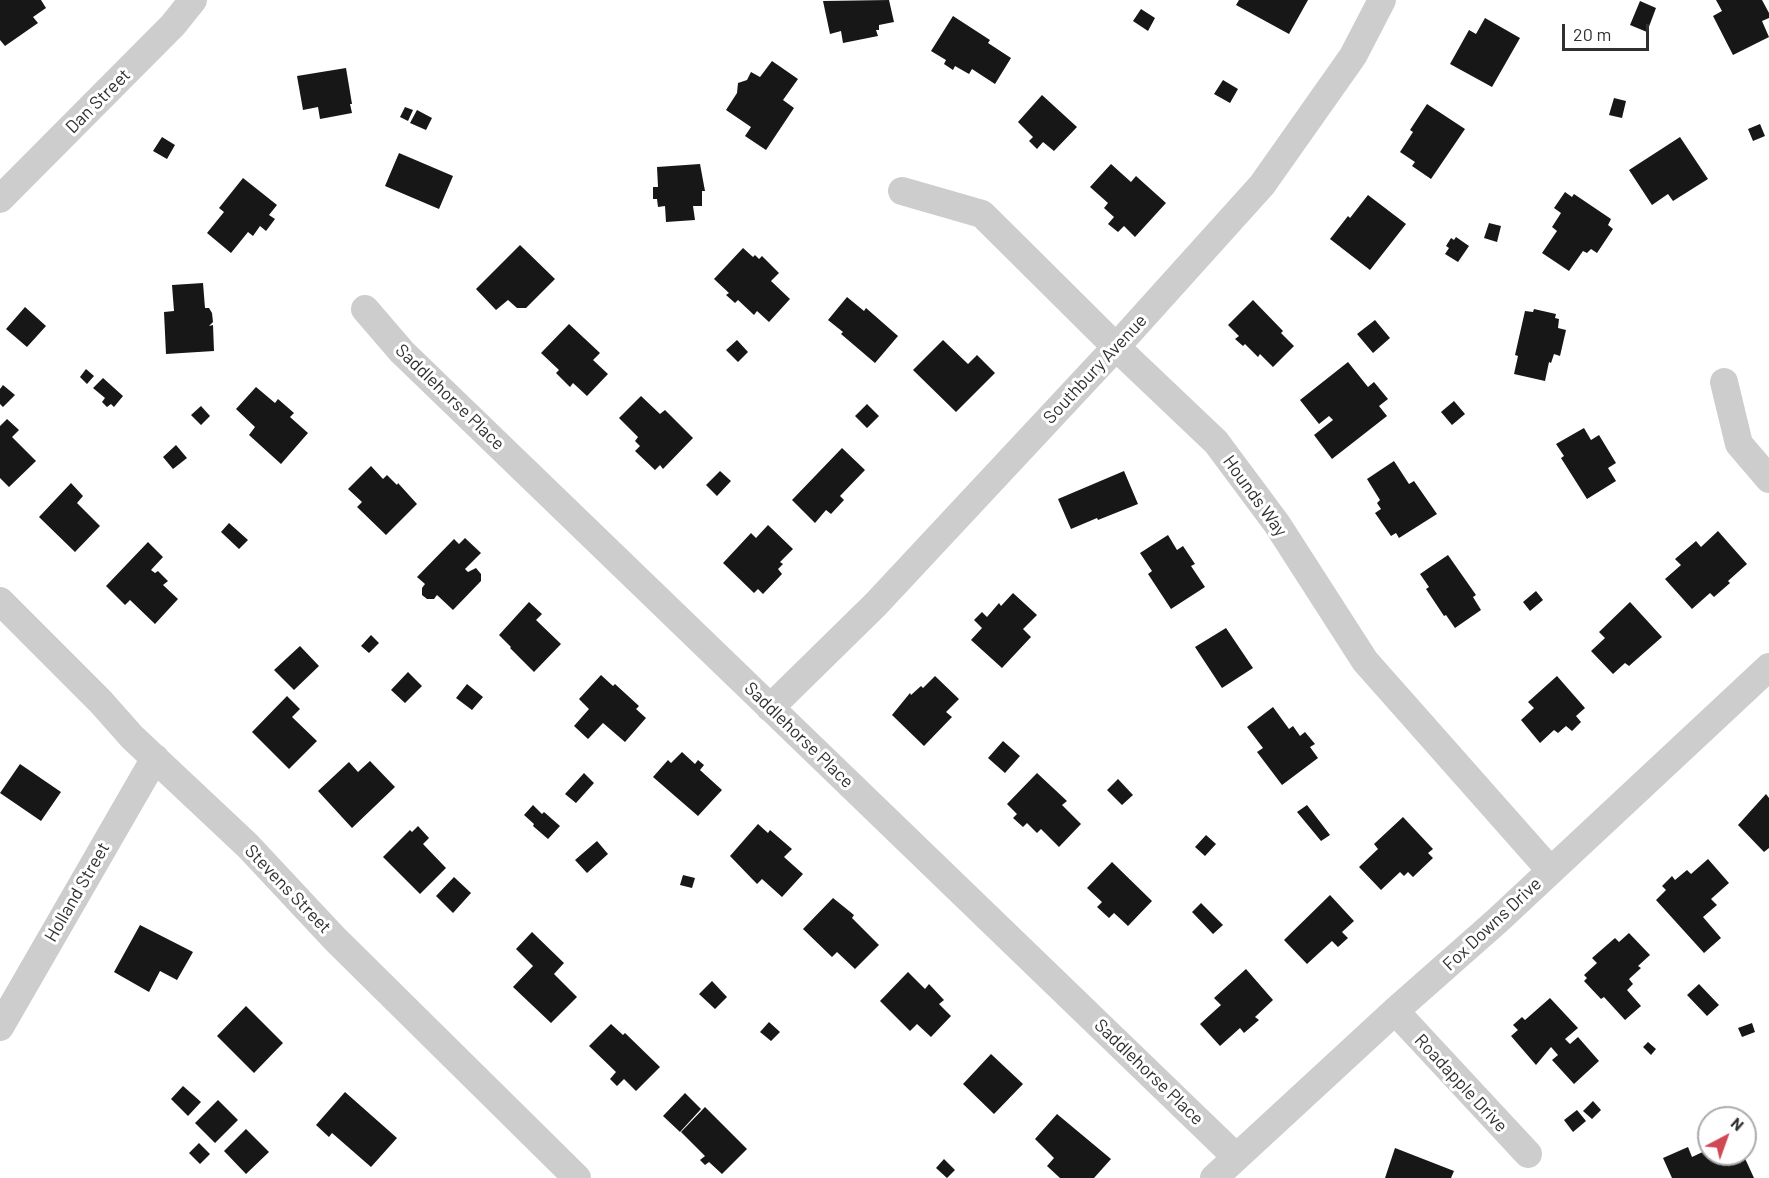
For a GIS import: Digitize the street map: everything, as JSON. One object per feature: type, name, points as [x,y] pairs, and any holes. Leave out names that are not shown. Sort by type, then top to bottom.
[{"type":"street","name":"Dan Street","points":[[0,199],[173,25],[193,0]]},
{"type":"street","name":"Southbury Avenue","points":[[770,708],[876,604],[1116,348],[1262,184],[1353,56],[1382,0]]},
{"type":"street","name":"Hounds Way","points":[[902,190],[982,214],[1116,348],[1216,442],[1277,524],[1365,661],[1550,870]]},
{"type":"street","name":"Saddlehorse Place","points":[[365,309],[402,352],[1236,1157]]},
{"type":"street","points":[[1724,381],[1739,444],[1769,479]]},
{"type":"street","name":"Stevens Street","points":[[0,601],[154,758],[248,846],[335,939],[577,1178]]},
{"type":"street","name":"Fox Downs Drive","points":[[1214,1178],[1395,1011],[1497,921],[1769,667]]},
{"type":"street","name":"Holland Street","points":[[0,1027],[154,758]]},
{"type":"street","name":"Roadapple Drive","points":[[1395,1011],[1527,1154]]},
{"type":"building","points":[[0,0],[41,0],[46,8],[33,17],[38,23],[5,46],[0,40]]},
{"type":"building","points":[[889,0],[894,22],[879,25],[879,30],[876,30],[878,36],[843,43],[841,31],[830,34],[823,1]]},
{"type":"building","points":[[1239,0],[1308,0],[1289,34],[1236,5]]},
{"type":"building","points":[[1716,0],[1762,0],[1769,13],[1769,18],[1762,21],[1769,37],[1733,55],[1713,16],[1722,11]]},
{"type":"building","points":[[1640,1],[1656,8],[1647,32],[1630,25]]},
{"type":"building","points":[[1141,9],[1155,18],[1148,31],[1133,21]]},
{"type":"building","points":[[953,16],[990,40],[988,43],[1011,58],[995,84],[972,69],[969,74],[955,66],[953,70],[944,64],[946,60],[931,51]]},
{"type":"building","points":[[1485,18],[1520,38],[1492,87],[1450,64],[1469,30],[1476,34]]},
{"type":"building","points":[[772,61],[798,79],[783,100],[794,108],[766,150],[745,136],[751,127],[726,110],[737,93],[738,83],[747,80],[751,72],[760,77]]},
{"type":"building","points":[[346,68],[352,113],[320,119],[318,107],[303,110],[297,76]]},
{"type":"building","points":[[1223,80],[1238,89],[1230,103],[1214,94]]},
{"type":"building","points":[[1042,95],[1077,127],[1054,151],[1043,142],[1037,149],[1029,141],[1033,137],[1018,122]]},
{"type":"building","points":[[1614,98],[1626,101],[1622,118],[1609,115]]},
{"type":"building","points":[[1427,104],[1465,129],[1431,179],[1412,166],[1415,162],[1400,152],[1413,132],[1410,130]]},
{"type":"building","points":[[405,107],[413,110],[408,121],[400,117]]},
{"type":"building","points":[[417,110],[432,118],[426,130],[410,123]]},
{"type":"building","points":[[1760,124],[1765,136],[1753,141],[1748,129]]},
{"type":"building","points":[[162,137],[175,145],[167,159],[153,151]]},
{"type":"building","points":[[1680,137],[1708,179],[1673,201],[1668,194],[1652,205],[1629,170]]},
{"type":"building","points":[[399,153],[453,176],[439,209],[385,186]]},
{"type":"building","points":[[700,164],[705,191],[702,191],[702,206],[693,206],[695,220],[666,222],[665,206],[658,207],[657,199],[653,199],[653,187],[658,187],[657,167]]},
{"type":"building","points":[[1111,164],[1131,182],[1136,176],[1166,203],[1135,237],[1124,226],[1118,232],[1108,224],[1114,217],[1104,208],[1108,203],[1090,187]]},
{"type":"building","points":[[243,178],[277,205],[269,215],[275,219],[266,231],[260,226],[253,236],[248,232],[231,253],[207,233],[224,212],[219,208]]},
{"type":"building","points":[[1565,192],[1572,197],[1574,194],[1611,219],[1608,225],[1613,229],[1597,253],[1591,249],[1587,253],[1583,251],[1569,271],[1542,253],[1557,231],[1552,227],[1561,213],[1554,208]]},
{"type":"building","points":[[1368,195],[1406,224],[1370,270],[1330,239]]},
{"type":"building","points":[[1489,223],[1501,226],[1497,242],[1484,238]]},
{"type":"building","points":[[1456,237],[1469,246],[1458,262],[1445,254],[1449,248],[1446,246],[1451,238],[1454,240]]},
{"type":"building","points":[[520,245],[555,279],[526,308],[517,308],[508,300],[496,310],[476,289]]},
{"type":"building","points":[[743,248],[753,257],[755,255],[759,259],[762,256],[779,273],[771,281],[790,299],[769,322],[757,311],[754,315],[738,300],[735,303],[726,295],[729,293],[714,279]]},
{"type":"building","points":[[203,283],[205,308],[209,308],[212,313],[213,322],[209,326],[213,325],[214,351],[166,354],[164,312],[174,311],[172,285]]},
{"type":"building","points":[[847,297],[864,311],[866,308],[898,336],[875,363],[828,320]]},
{"type":"building","points":[[1253,300],[1294,346],[1273,367],[1260,354],[1258,357],[1245,344],[1243,346],[1235,339],[1239,336],[1228,325]]},
{"type":"building","points":[[25,307],[46,326],[27,347],[6,329]]},
{"type":"building","points":[[1534,309],[1556,314],[1555,318],[1559,319],[1558,328],[1566,330],[1560,356],[1554,354],[1551,363],[1549,362],[1545,381],[1514,374],[1518,356],[1515,355],[1525,311],[1533,312]]},
{"type":"building","points":[[1375,320],[1390,338],[1373,353],[1357,334]]},
{"type":"building","points":[[569,324],[600,353],[593,360],[608,374],[587,396],[573,383],[570,387],[556,373],[559,370],[541,353]]},
{"type":"building","points":[[737,340],[748,352],[738,362],[726,350]]},
{"type":"building","points":[[943,340],[968,364],[977,355],[995,373],[956,412],[913,370]]},
{"type":"building","points":[[1348,362],[1368,387],[1374,382],[1388,399],[1379,406],[1387,416],[1332,459],[1314,435],[1333,420],[1329,416],[1319,424],[1300,400]]},
{"type":"building","points":[[86,369],[94,376],[87,384],[80,377]]},
{"type":"building","points":[[103,378],[123,396],[114,407],[111,404],[107,407],[102,402],[105,398],[93,388]]},
{"type":"building","points":[[3,385],[15,395],[3,407],[0,404],[0,389]]},
{"type":"building","points":[[256,387],[275,403],[278,399],[294,413],[290,417],[308,433],[281,464],[249,435],[255,427],[236,409]]},
{"type":"building","points":[[641,396],[660,414],[665,410],[693,438],[663,469],[660,465],[655,470],[635,451],[640,446],[635,441],[638,437],[619,418]]},
{"type":"building","points":[[1454,401],[1465,414],[1452,425],[1441,412]]},
{"type":"building","points":[[867,404],[879,416],[867,428],[855,416]]},
{"type":"building","points":[[201,406],[210,416],[201,425],[191,415]]},
{"type":"building","points":[[7,419],[19,430],[12,437],[36,461],[9,487],[0,478],[0,426]]},
{"type":"building","points":[[1584,428],[1591,440],[1599,435],[1616,463],[1608,468],[1616,481],[1587,499],[1561,458],[1564,456],[1556,444]]},
{"type":"building","points":[[176,445],[187,458],[173,469],[163,457]]},
{"type":"building","points":[[842,448],[865,470],[840,496],[844,500],[831,514],[826,510],[815,523],[792,500]]},
{"type":"building","points":[[1394,461],[1409,484],[1414,481],[1437,514],[1399,538],[1396,533],[1391,536],[1375,513],[1381,509],[1377,503],[1380,500],[1367,479]]},
{"type":"building","points":[[371,466],[383,479],[387,475],[397,485],[398,483],[417,504],[386,535],[357,507],[362,502],[348,489]]},
{"type":"building","points":[[720,471],[731,481],[717,496],[706,485]]},
{"type":"building","points":[[1124,471],[1138,504],[1071,529],[1058,499]]},
{"type":"building","points":[[71,483],[83,496],[77,503],[100,526],[75,552],[39,517]]},
{"type":"building","points":[[229,523],[248,540],[239,549],[221,532]]},
{"type":"building","points":[[768,525],[793,549],[780,562],[783,564],[778,569],[782,574],[763,594],[758,589],[754,593],[723,563],[751,533],[756,538]]},
{"type":"building","points":[[1718,531],[1747,564],[1714,597],[1710,593],[1692,609],[1665,579],[1681,565],[1675,559],[1696,541],[1701,547]]},
{"type":"building","points":[[1168,535],[1177,550],[1183,546],[1195,564],[1191,566],[1205,587],[1171,609],[1148,574],[1152,571],[1140,553]]},
{"type":"building","points":[[465,538],[481,553],[465,569],[468,572],[476,568],[481,574],[481,581],[453,610],[437,595],[434,599],[427,599],[422,595],[422,588],[425,584],[417,577],[454,539],[459,544]]},
{"type":"building","points":[[148,542],[163,557],[151,570],[155,573],[158,571],[168,581],[163,585],[178,599],[155,624],[130,600],[125,605],[106,586]]},
{"type":"building","points":[[1448,555],[1476,595],[1473,597],[1481,610],[1455,628],[1426,589],[1429,587],[1420,574]]},
{"type":"building","points":[[1536,591],[1543,600],[1530,611],[1523,602]]},
{"type":"building","points":[[1013,593],[1037,615],[1023,629],[1031,637],[1002,668],[971,640],[982,628],[974,620],[982,612],[987,617],[999,603],[1001,606]]},
{"type":"building","points":[[529,602],[542,614],[536,620],[561,644],[534,672],[499,635]]},
{"type":"building","points":[[1630,602],[1662,637],[1629,666],[1625,663],[1613,674],[1591,651],[1605,638],[1599,632]]},
{"type":"building","points":[[1226,628],[1253,668],[1222,688],[1195,647]]},
{"type":"building","points":[[371,635],[379,643],[369,653],[361,646]]},
{"type":"building","points":[[300,646],[319,666],[294,690],[274,670]]},
{"type":"building","points":[[408,672],[422,686],[405,703],[391,690]]},
{"type":"building","points":[[601,675],[613,686],[615,684],[639,706],[636,709],[646,718],[625,742],[603,723],[588,739],[574,726],[589,709],[579,699]]},
{"type":"building","points":[[935,676],[959,699],[946,712],[952,717],[924,746],[892,715],[910,693],[911,695],[921,686],[923,688]]},
{"type":"building","points":[[1557,676],[1585,708],[1576,716],[1581,722],[1572,731],[1566,726],[1558,733],[1554,730],[1540,743],[1521,720],[1534,708],[1528,702]]},
{"type":"building","points":[[467,684],[483,697],[472,710],[456,698]]},
{"type":"building","points":[[287,696],[300,709],[292,717],[317,741],[289,769],[252,732]]},
{"type":"building","points":[[1273,707],[1289,729],[1293,726],[1300,736],[1305,732],[1315,744],[1310,747],[1318,758],[1282,785],[1257,752],[1263,748],[1247,727]]},
{"type":"building","points":[[1003,741],[1020,756],[1005,773],[988,758]]},
{"type":"building","points":[[682,752],[695,764],[698,760],[704,765],[700,770],[722,790],[698,816],[653,777],[668,760],[671,763]]},
{"type":"building","points":[[370,761],[395,787],[352,828],[318,791],[349,762],[358,772]]},
{"type":"building","points":[[20,764],[61,792],[41,821],[0,793]]},
{"type":"building","points":[[584,773],[594,783],[576,803],[565,794]]},
{"type":"building","points":[[1037,773],[1067,801],[1062,805],[1081,824],[1059,847],[1041,829],[1037,833],[1027,823],[1023,827],[1013,818],[1017,814],[1007,804]]},
{"type":"building","points":[[1118,779],[1133,795],[1122,805],[1107,790]]},
{"type":"building","points":[[1766,794],[1769,798],[1769,848],[1764,852],[1738,825]]},
{"type":"building","points":[[533,805],[560,826],[548,839],[524,815]]},
{"type":"building","points":[[1307,805],[1330,835],[1321,841],[1297,812]]},
{"type":"building","points":[[1403,817],[1433,849],[1428,853],[1433,858],[1413,877],[1408,872],[1404,876],[1400,872],[1381,890],[1359,867],[1378,849],[1374,844]]},
{"type":"building","points":[[758,824],[768,833],[770,830],[792,849],[784,857],[803,874],[782,897],[762,879],[757,884],[730,856]]},
{"type":"building","points":[[418,826],[429,838],[423,844],[446,868],[420,894],[383,857],[410,830],[412,832]]},
{"type":"building","points":[[1206,835],[1216,844],[1205,856],[1195,847]]},
{"type":"building","points":[[597,841],[608,854],[587,873],[575,860]]},
{"type":"building","points":[[1708,859],[1729,883],[1711,899],[1717,905],[1703,917],[1721,938],[1704,953],[1656,900],[1666,890],[1662,886],[1672,876],[1675,880],[1687,870],[1691,874]]},
{"type":"building","points":[[1112,862],[1152,901],[1128,926],[1114,913],[1109,918],[1097,907],[1102,902],[1087,888]]},
{"type":"building","points":[[683,875],[695,878],[692,888],[680,885]]},
{"type":"building","points":[[454,877],[471,893],[453,913],[436,896]]},
{"type":"building","points":[[1330,895],[1354,921],[1342,932],[1348,938],[1338,947],[1332,941],[1307,964],[1284,940]]},
{"type":"building","points":[[833,898],[854,915],[852,918],[879,945],[855,969],[837,952],[832,957],[803,929]]},
{"type":"building","points":[[1201,903],[1223,925],[1213,934],[1192,912]]},
{"type":"building","points":[[140,925],[193,952],[177,980],[160,971],[149,992],[114,972]]},
{"type":"building","points":[[532,932],[564,963],[554,974],[577,997],[551,1023],[513,987],[533,966],[516,949]]},
{"type":"building","points":[[1629,933],[1650,955],[1629,979],[1633,984],[1627,990],[1641,1006],[1625,1020],[1604,997],[1601,999],[1584,981],[1587,978],[1584,975],[1597,963],[1592,958],[1615,938],[1619,942]]},
{"type":"building","points":[[1246,969],[1273,1000],[1255,1017],[1259,1020],[1244,1033],[1240,1028],[1220,1046],[1200,1024],[1221,1005],[1214,998]]},
{"type":"building","points":[[908,972],[925,989],[929,984],[944,1000],[939,1004],[951,1016],[931,1037],[917,1024],[910,1031],[880,1001]]},
{"type":"building","points":[[712,981],[727,997],[715,1009],[699,994]]},
{"type":"building","points":[[1699,984],[1719,1005],[1707,1016],[1687,995]]},
{"type":"building","points":[[1550,998],[1578,1028],[1565,1039],[1570,1044],[1578,1037],[1599,1061],[1574,1084],[1552,1060],[1558,1055],[1551,1047],[1536,1065],[1511,1036],[1518,1030],[1513,1025],[1522,1017],[1525,1020]]},
{"type":"building","points":[[246,1006],[283,1043],[254,1073],[217,1036]]},
{"type":"building","points":[[769,1022],[780,1032],[771,1041],[760,1032]]},
{"type":"building","points":[[1752,1023],[1755,1032],[1742,1037],[1738,1028]]},
{"type":"building","points":[[611,1024],[623,1035],[625,1033],[660,1067],[636,1091],[624,1079],[617,1086],[610,1079],[616,1072],[589,1046]]},
{"type":"building","points":[[1648,1042],[1656,1049],[1651,1055],[1643,1047]]},
{"type":"building","points":[[991,1054],[1023,1084],[994,1114],[963,1084]]},
{"type":"building","points":[[183,1086],[201,1102],[188,1116],[171,1099]]},
{"type":"building","points":[[345,1092],[397,1138],[371,1167],[332,1133],[329,1137],[316,1125]]},
{"type":"building","points":[[685,1093],[701,1109],[680,1132],[663,1116]]},
{"type":"building","points":[[218,1100],[238,1120],[215,1143],[195,1123]]},
{"type":"building","points":[[1593,1101],[1601,1110],[1592,1119],[1583,1111]]},
{"type":"building","points":[[705,1107],[747,1149],[722,1174],[709,1162],[705,1165],[700,1160],[705,1156],[681,1132]]},
{"type":"building","points":[[1577,1110],[1586,1121],[1573,1132],[1564,1120]]},
{"type":"building","points":[[1057,1114],[1111,1159],[1094,1178],[1060,1178],[1047,1166],[1054,1158],[1035,1139]]},
{"type":"building","points":[[246,1129],[269,1152],[246,1174],[224,1151]]},
{"type":"building","points":[[199,1143],[210,1154],[200,1164],[189,1153]]},
{"type":"building","points":[[1688,1147],[1692,1157],[1697,1155],[1697,1166],[1748,1166],[1754,1178],[1672,1178],[1663,1158]]},
{"type":"building","points":[[1395,1148],[1454,1171],[1451,1178],[1385,1178]]},
{"type":"building","points":[[944,1159],[955,1170],[947,1178],[936,1168]]}]
